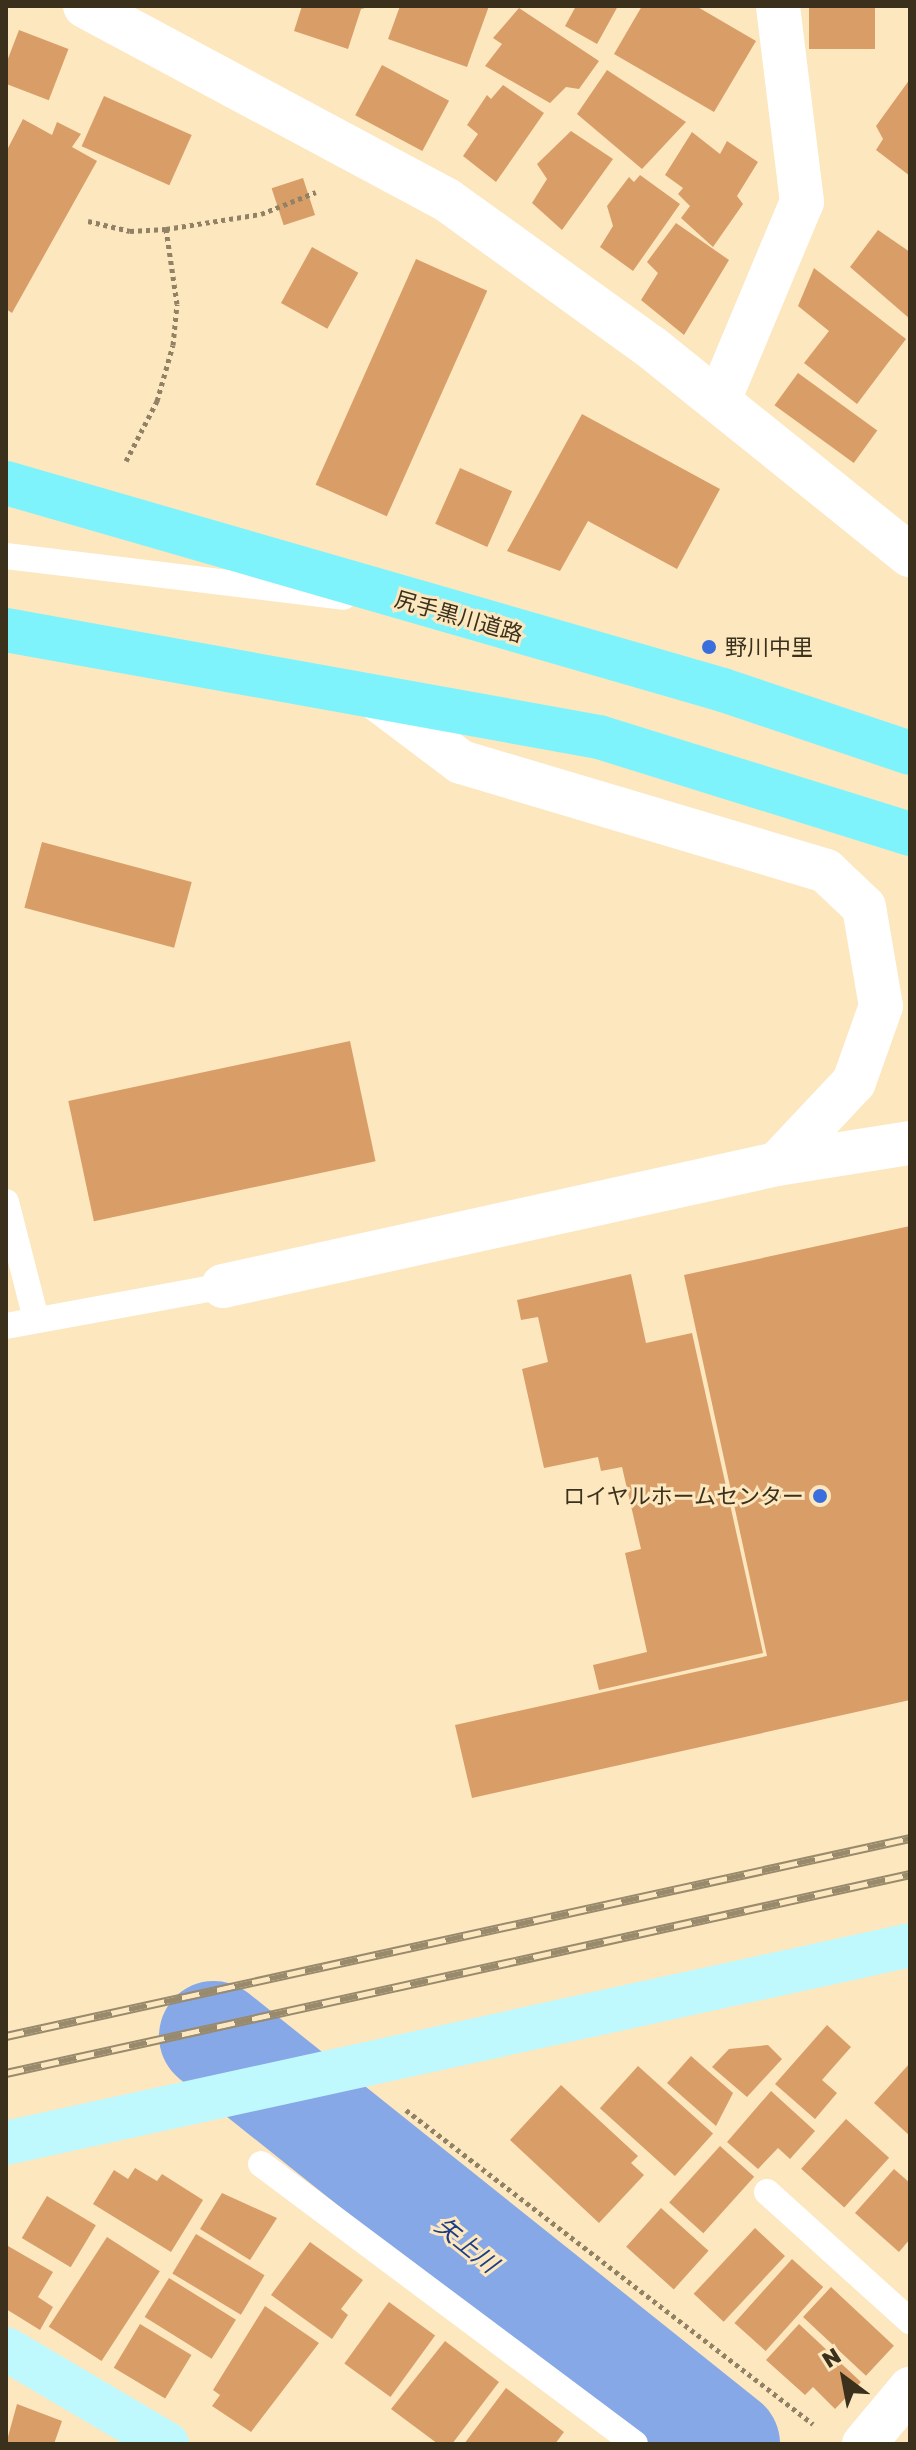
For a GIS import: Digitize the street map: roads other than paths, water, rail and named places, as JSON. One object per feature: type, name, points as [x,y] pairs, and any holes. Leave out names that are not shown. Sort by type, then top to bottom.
[{"type":"main road","name":"尻手黒川道路","points":[[6,483],[416,604],[723,690],[910,753]]},
{"type":"main road","points":[[6,630],[599,737],[910,834]]},
{"type":"street","points":[[85,6],[136,18],[359,153],[447,200],[719,400],[910,555]]},
{"type":"street","points":[[719,400],[802,202],[778,6]]},
{"type":"street","points":[[377,699],[461,762],[826,871],[864,907],[881,1006],[854,1082],[777,1164]]},
{"type":"street","points":[[223,1286],[777,1164],[910,1143]]},
{"type":"street","points":[[6,2143],[214,2100],[910,1945]]},
{"type":"street","points":[[6,2349],[167,2444]]},
{"type":"street","points":[[864,2444],[910,2389]]},
{"type":"lane","points":[[6,556],[416,604]]},
{"type":"lane","points":[[6,1202],[36,1319]]},
{"type":"lane","points":[[6,1326],[223,1286]]},
{"type":"lane","points":[[261,2164],[635,2444]]},
{"type":"lane","points":[[767,2192],[910,2321]]},
{"type":"waterway","name":"矢上川","points":[[214,2036],[725,2444]]},
{"type":"railway","points":[[6,2036],[910,1838]]},
{"type":"railway","points":[[6,2073],[910,1874]]},
{"type":"place","name":"野川中里","points":[[709,647]]},
{"type":"place","name":"ロイヤルホームセンター","points":[[820,1496]]}]
